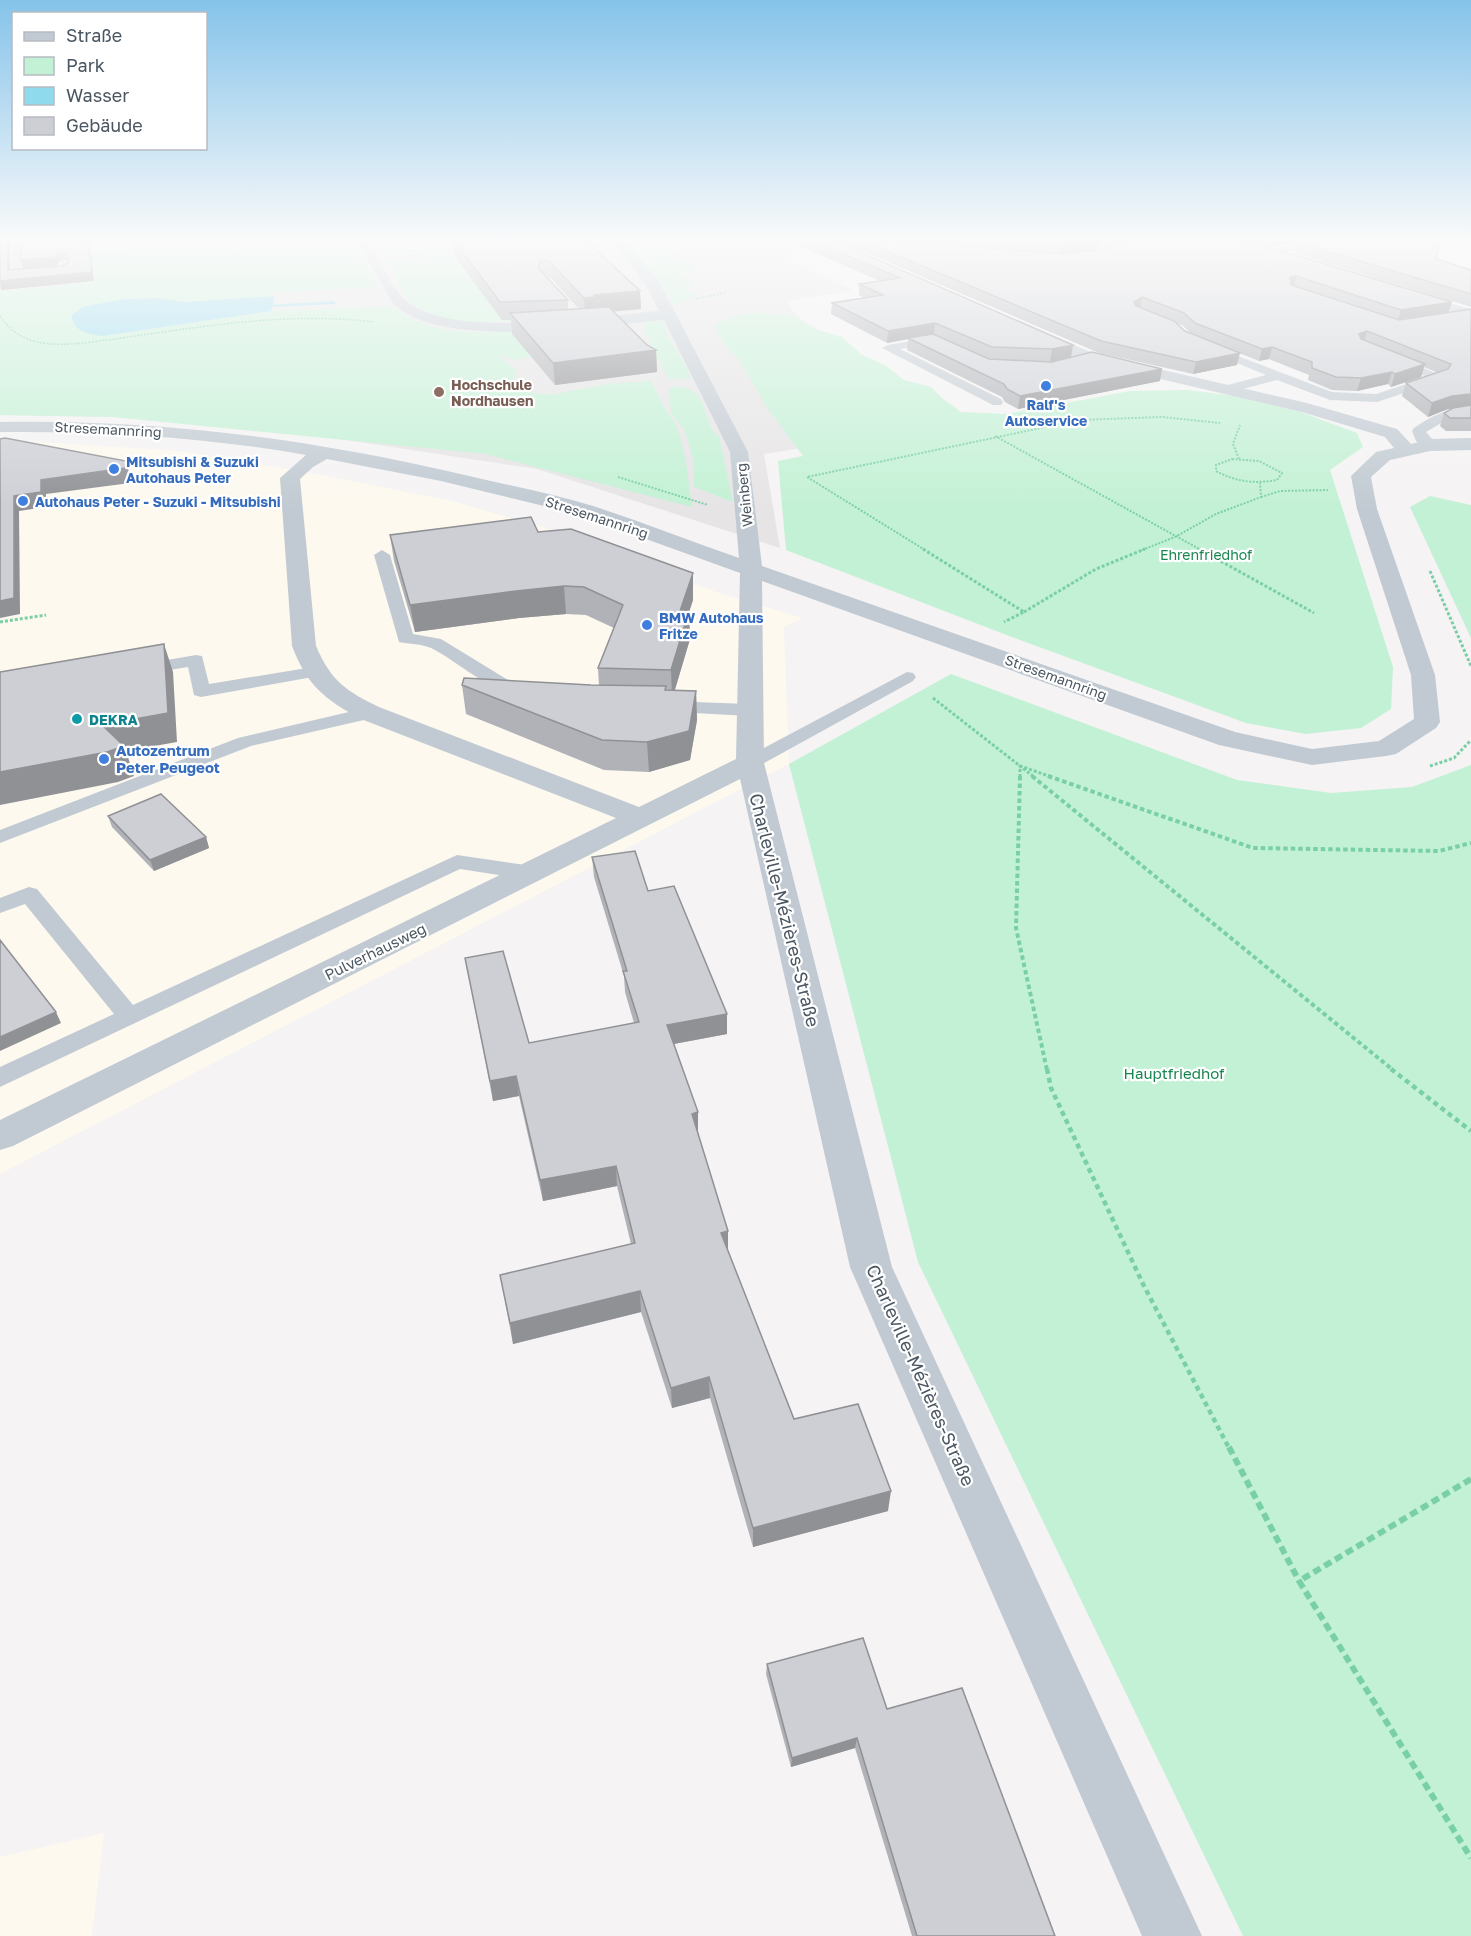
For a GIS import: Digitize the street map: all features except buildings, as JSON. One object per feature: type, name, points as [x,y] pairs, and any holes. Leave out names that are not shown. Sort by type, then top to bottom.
[{"type":"street","name":"Weinberg","points":[[673,328],[739,452],[750,570]]},
{"type":"street","points":[[1023,328],[1093,359],[1307,408],[1399,441],[1430,445],[1471,444]]},
{"type":"street","name":"Stresemannring","points":[[0,427],[63,426],[199,434],[323,453],[480,483],[584,510],[1228,739],[1312,757],[1386,748],[1426,722],[1423,675],[1367,509],[1363,489]]},
{"type":"street","points":[[1363,489],[1361,476],[1399,441]]},
{"type":"street","points":[[323,453],[306,463],[290,478],[304,646],[314,672],[338,696],[370,713],[642,818]]},
{"type":"street","name":"Charleville-Mézières-Straße","points":[[750,570],[750,763],[871,1267],[1172,1936]]},
{"type":"street","name":"Pulverhausweg","points":[[0,1137],[750,763]]},
{"type":"lane","points":[[955,350],[933,339],[888,348],[997,402]]},
{"type":"lane","points":[[1197,343],[1330,396],[1377,398],[1439,376],[1384,356]]},
{"type":"lane","points":[[1072,364],[1093,359]]},
{"type":"lane","points":[[1224,390],[1278,376]]},
{"type":"lane","points":[[1430,445],[1420,438],[1419,431],[1455,411],[1471,412]]},
{"type":"lane","points":[[382,555],[405,638],[435,643],[502,684],[547,695]]},
{"type":"lane","points":[[115,674],[196,660],[201,692],[314,672]]},
{"type":"lane","points":[[750,763],[907,677]]},
{"type":"lane","points":[[648,706],[749,710]]},
{"type":"lane","points":[[0,837],[245,742],[370,713]]},
{"type":"lane","points":[[0,1078],[456,862],[532,873]]},
{"type":"lane","points":[[0,906],[29,894],[129,1016]]},
{"type":"path","points":[[10,328],[17,336],[42,343],[90,342],[193,328]]},
{"type":"path","points":[[1024,612],[807,477],[1079,420],[1162,417],[1229,424]]},
{"type":"path","points":[[1239,459],[1233,444],[1240,425]]},
{"type":"path","points":[[994,436],[1314,613]]},
{"type":"path","points":[[1239,459],[1260,461],[1273,466],[1282,473],[1277,480],[1260,483],[1231,479],[1216,471],[1216,465],[1223,461],[1239,459]]},
{"type":"path","points":[[618,477],[747,527]]},
{"type":"path","points":[[1260,483],[1261,497]]},
{"type":"path","points":[[961,643],[1024,612],[1096,569],[1175,537],[1216,514],[1280,491],[1363,489]]},
{"type":"path","points":[[1426,562],[1471,666]]},
{"type":"path","points":[[0,622],[46,615]]},
{"type":"path","points":[[907,677],[1020,766],[1368,1051],[1471,1131]]},
{"type":"path","points":[[1020,766],[1253,848],[1438,851],[1471,843]]},
{"type":"path","points":[[1020,766],[1016,928],[1051,1088],[1143,1284],[1299,1581],[1471,1858]]},
{"type":"path","points":[[1299,1581],[1471,1479]]},
{"type":"shaded area","points":[[0,328],[811,328],[918,429],[764,454],[780,548],[537,469],[300,433],[113,417],[0,415]]},
{"type":"shaded area","points":[[24,441],[181,451],[317,474],[452,501],[542,527],[722,594],[803,618],[784,627],[789,764],[0,1174],[0,443]]},
{"type":"shaded area","points":[[104,1833],[92,1936],[0,1936],[0,1857]]},
{"type":"green space","points":[[0,328],[110,328],[102,336],[154,328],[440,328],[500,332],[542,328],[585,328],[622,339],[526,350],[531,357],[515,360],[498,355],[516,370],[514,382],[505,389],[550,395],[608,384],[651,381],[665,409],[677,426],[686,461],[692,507],[486,454],[113,417],[0,415]]},
{"type":"green space","points":[[643,328],[666,328],[668,336],[685,364],[690,379],[670,379]]},
{"type":"green space","name":"Ehrenfriedhof","points":[[716,328],[816,328],[842,337],[862,355],[885,365],[904,380],[931,387],[961,412],[1007,414],[1130,391],[1187,390],[1236,396],[1298,411],[1357,433],[1363,447],[1330,470],[1393,667],[1391,709],[1361,728],[1306,734],[1246,723],[1004,634],[786,550],[778,461],[803,456],[766,406],[740,361],[722,341]]},
{"type":"green space","points":[[675,386],[690,389],[698,396],[711,428],[719,437],[733,502],[694,487],[694,461],[684,429],[671,413],[669,390]]},
{"type":"green space","points":[[1430,496],[1471,505],[1471,638],[1410,507]]},
{"type":"green space","name":"Hauptfriedhof","points":[[951,674],[1237,780],[1331,793],[1412,787],[1471,765],[1471,1936],[1243,1936],[918,1262],[789,764]]},
{"type":"water","points":[[78,328],[154,328],[102,336]]},
{"type":"place","name":"Ralf's Autoservice","points":[[1046,386]]},
{"type":"place","name":"Hochschule Nordhausen","points":[[439,392]]},
{"type":"place","name":"Mitsubishi & Suzuki Autohaus Peter","points":[[114,469]]},
{"type":"place","name":"Autohaus Peter - Suzuki - Mitsubishi","points":[[23,501]]},
{"type":"place","name":"BMW Autohaus Fritze","points":[[647,625]]},
{"type":"place","name":"DEKRA","points":[[77,719]]},
{"type":"place","name":"Autozentrum Peter Peugeot","points":[[104,759]]}]
